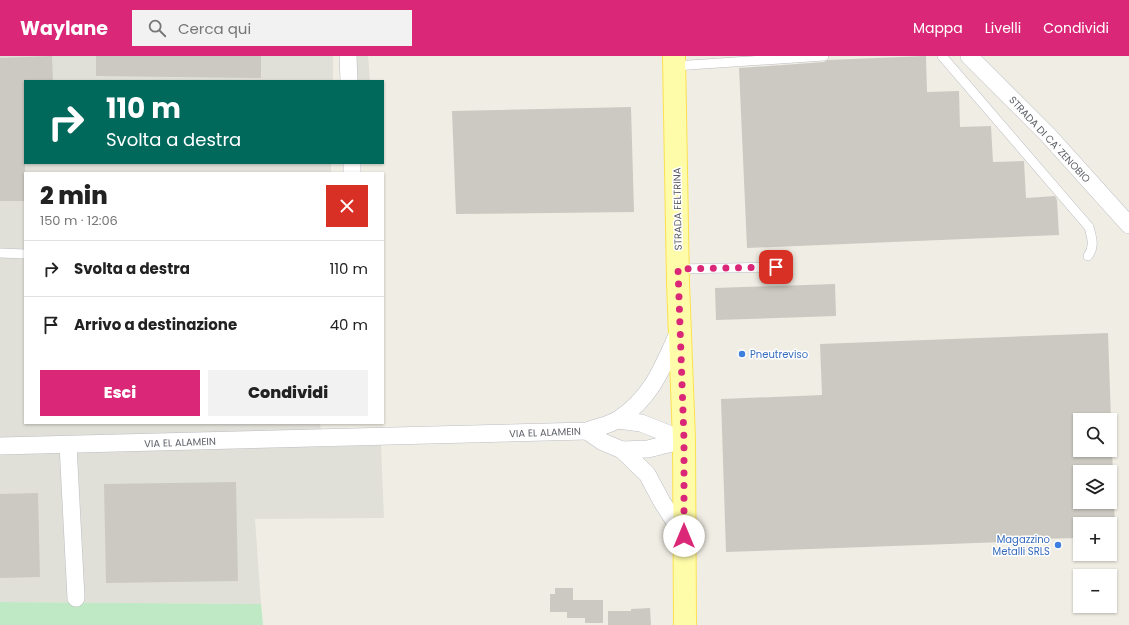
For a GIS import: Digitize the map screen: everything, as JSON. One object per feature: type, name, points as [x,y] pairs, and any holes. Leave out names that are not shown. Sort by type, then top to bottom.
[{"type":"main road","name":"STRADA FELTRINA","points":[[674,61],[678,269],[684,440],[685,625]]},
{"type":"street","points":[[348,56],[349,80]]},
{"type":"street","name":"STRADA DI CA' ZENOBIO","points":[[969,56],[1048,135],[1129,225]]},
{"type":"street","name":"VIA EL ALAMEIN","points":[[0,446],[68,445],[359,430],[587,431],[618,420],[643,399],[657,379],[680,330]]},
{"type":"street","points":[[618,420],[641,423],[684,440]]},
{"type":"street","points":[[587,431],[603,442],[622,450],[647,474],[662,502],[684,536]]},
{"type":"street","points":[[622,450],[648,449],[684,440]]},
{"type":"street","points":[[68,445],[76,598]]},
{"type":"lane","points":[[674,61],[824,56]]},
{"type":"lane","points":[[942,56],[1089,227],[1093,242],[1093,249],[1088,256]]},
{"type":"lane","points":[[0,253],[24,254]]},
{"type":"lane","points":[[678,269],[776,267]]},
{"type":"shaded area","points":[[0,56],[333,56],[333,80],[24,80],[24,164],[331,164],[331,172],[24,172],[24,424],[320,424],[323,447],[381,445],[384,518],[255,519],[261,604],[0,602]]},
{"type":"shaded area","points":[[353,56],[368,56],[370,80],[358,80]]},
{"type":"green space","points":[[0,602],[261,604],[263,625],[0,625]]},
{"type":"building","points":[[52,56],[53,80],[24,80],[24,201],[0,201],[0,58]]},
{"type":"building","points":[[96,56],[261,56],[261,78],[96,76]]},
{"type":"building","points":[[926,56],[927,92],[959,91],[960,127],[991,126],[993,162],[1024,161],[1026,198],[1055,196],[1057,200],[1059,235],[747,248],[739,68],[824,62],[828,60]]},
{"type":"building","points":[[631,107],[634,212],[456,214],[452,111]]},
{"type":"building","points":[[835,284],[836,316],[716,320],[715,288]]},
{"type":"building","points":[[1108,333],[1111,413],[1073,413],[1073,457],[1112,457],[1113,465],[1073,465],[1073,509],[1114,509],[1115,517],[1073,517],[1073,538],[726,552],[721,399],[822,395],[820,344]]},
{"type":"building","points":[[236,482],[238,581],[106,583],[104,484]]},
{"type":"building","points":[[38,493],[40,577],[0,578],[0,494]]},
{"type":"building","points":[[555,588],[573,588],[573,600],[603,600],[603,623],[585,623],[585,618],[567,618],[567,612],[550,612],[550,594],[555,594]]},
{"type":"building","points":[[650,608],[651,625],[608,625],[608,611],[631,611],[631,609]]},
{"type":"place","name":"Pneutreviso","points":[[742,354]]},
{"type":"place","name":"Magazzino Metalli SRLS","points":[[1058,545]]},
{"type":"route","points":[[684,536],[684,440],[678,269],[776,267]]}]
